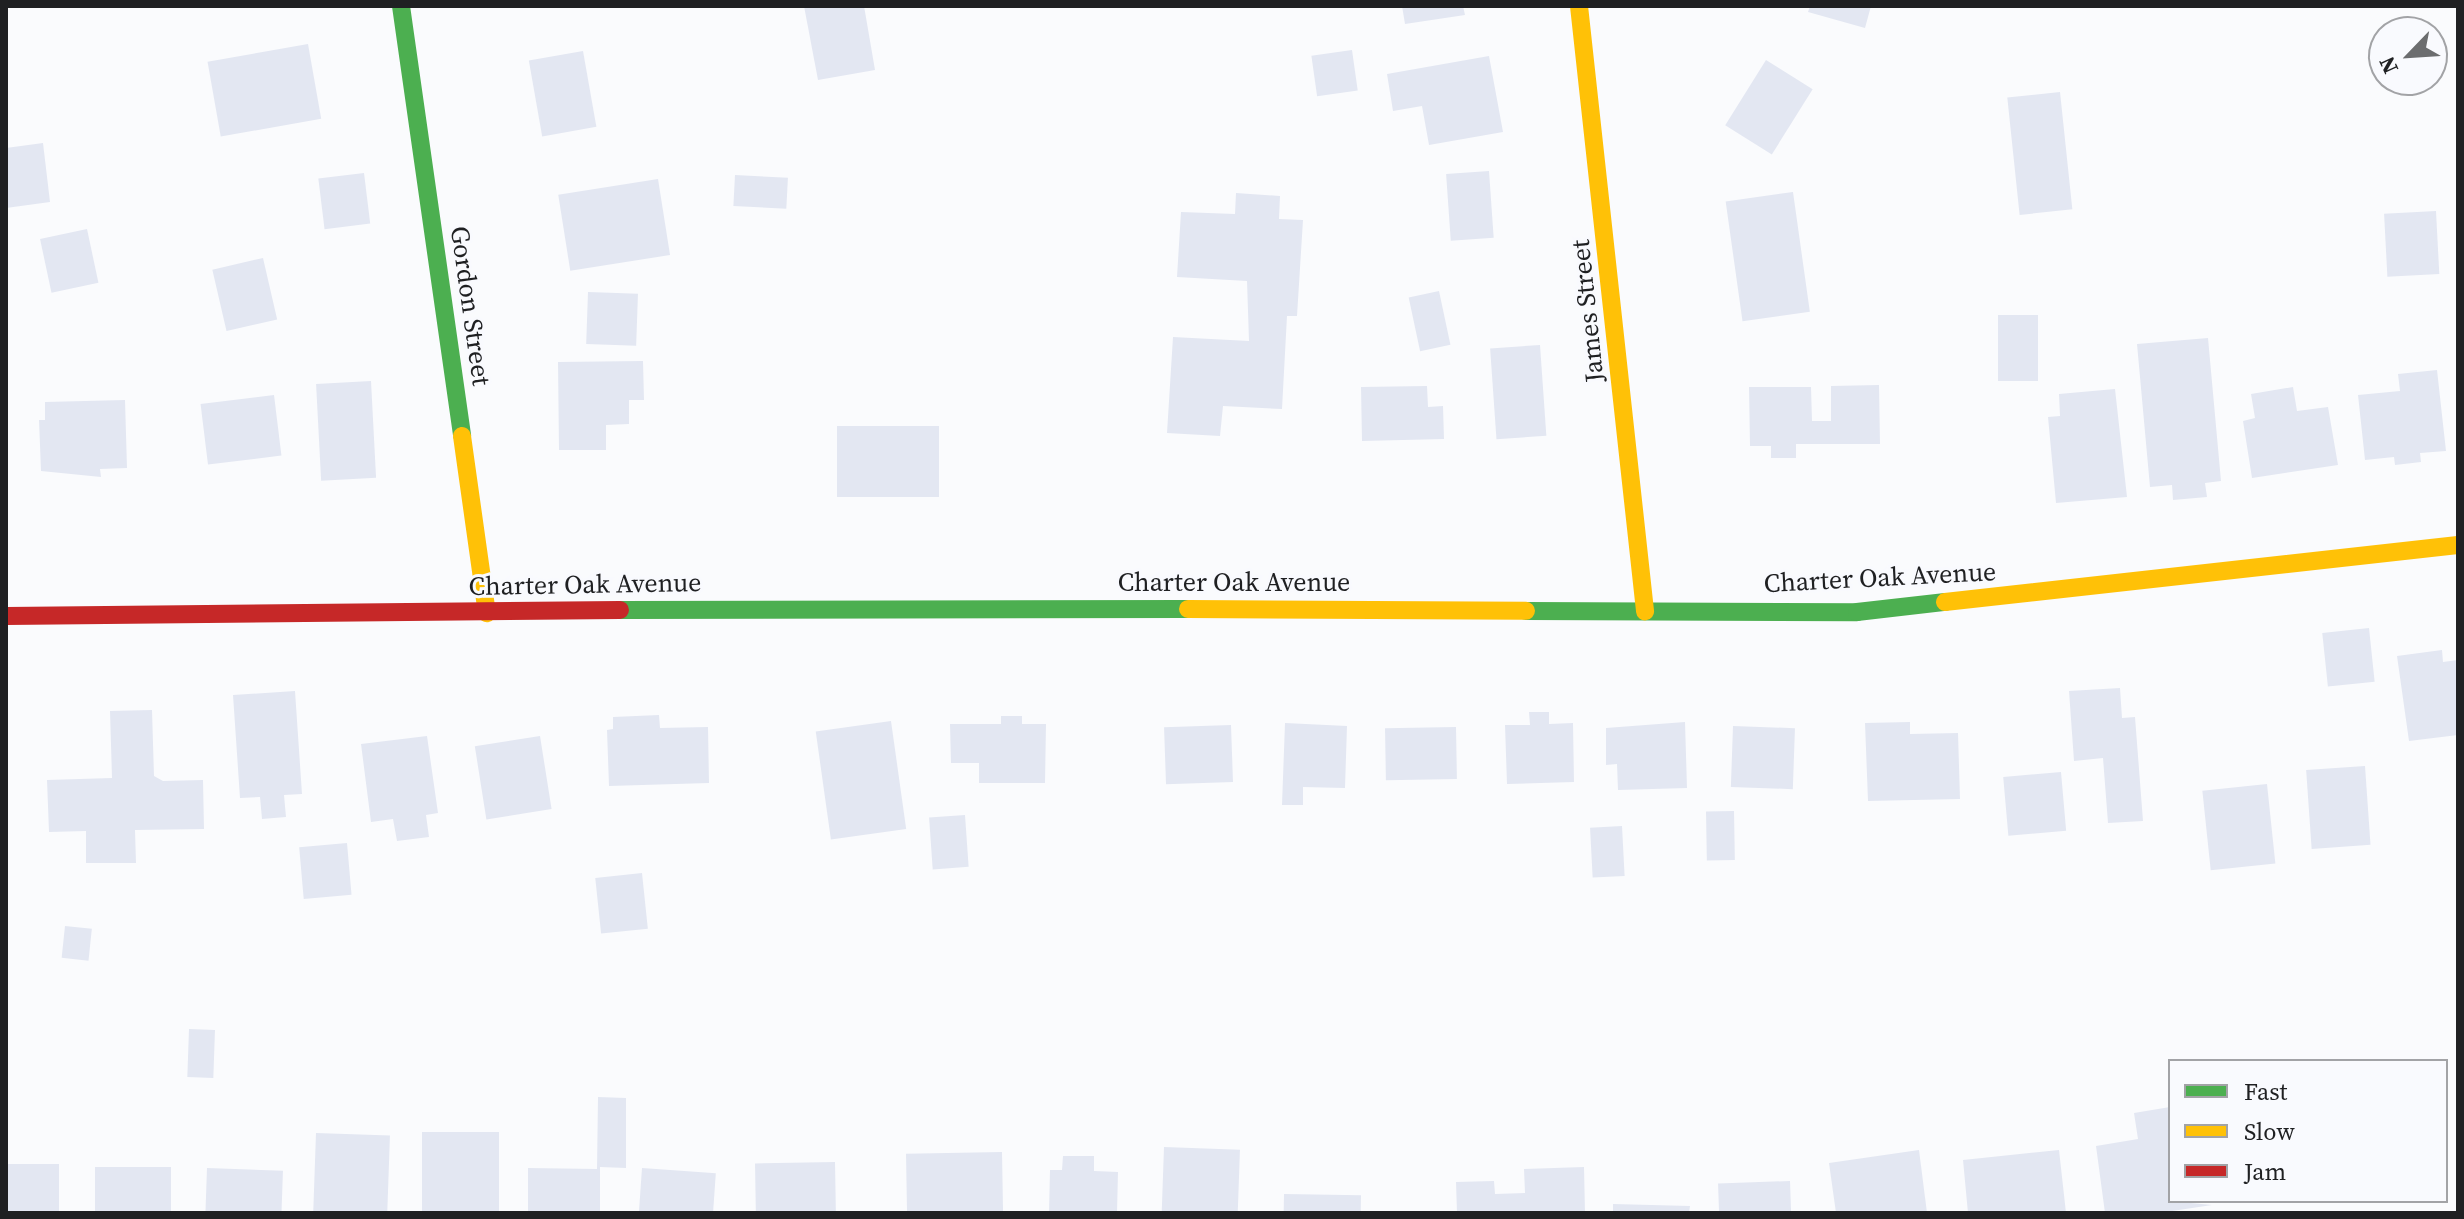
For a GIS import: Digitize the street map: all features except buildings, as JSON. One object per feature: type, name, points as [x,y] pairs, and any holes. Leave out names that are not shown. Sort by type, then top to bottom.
[{"type":"street","name":"Gordon Street","points":[[401,6],[487,613]]},
{"type":"street","name":"James Street","points":[[1579,6],[1645,611]]},
{"type":"street","name":"Charter Oak Avenue","points":[[6,616],[823,608],[1857,612],[2458,545]]},
{"type":"traffic: fast","points":[[401,6],[462,436]]},
{"type":"traffic: fast","points":[[1526,611],[1857,612],[1945,602]]},
{"type":"traffic: fast","points":[[620,610],[1188,609]]},
{"type":"traffic: slow","points":[[1579,6],[1645,611]]},
{"type":"traffic: slow","points":[[462,436],[487,613]]},
{"type":"traffic: slow","points":[[1945,602],[2458,545]]},
{"type":"traffic: slow","points":[[1188,609],[1526,611]]},
{"type":"traffic: jam","points":[[6,616],[620,610]]}]
